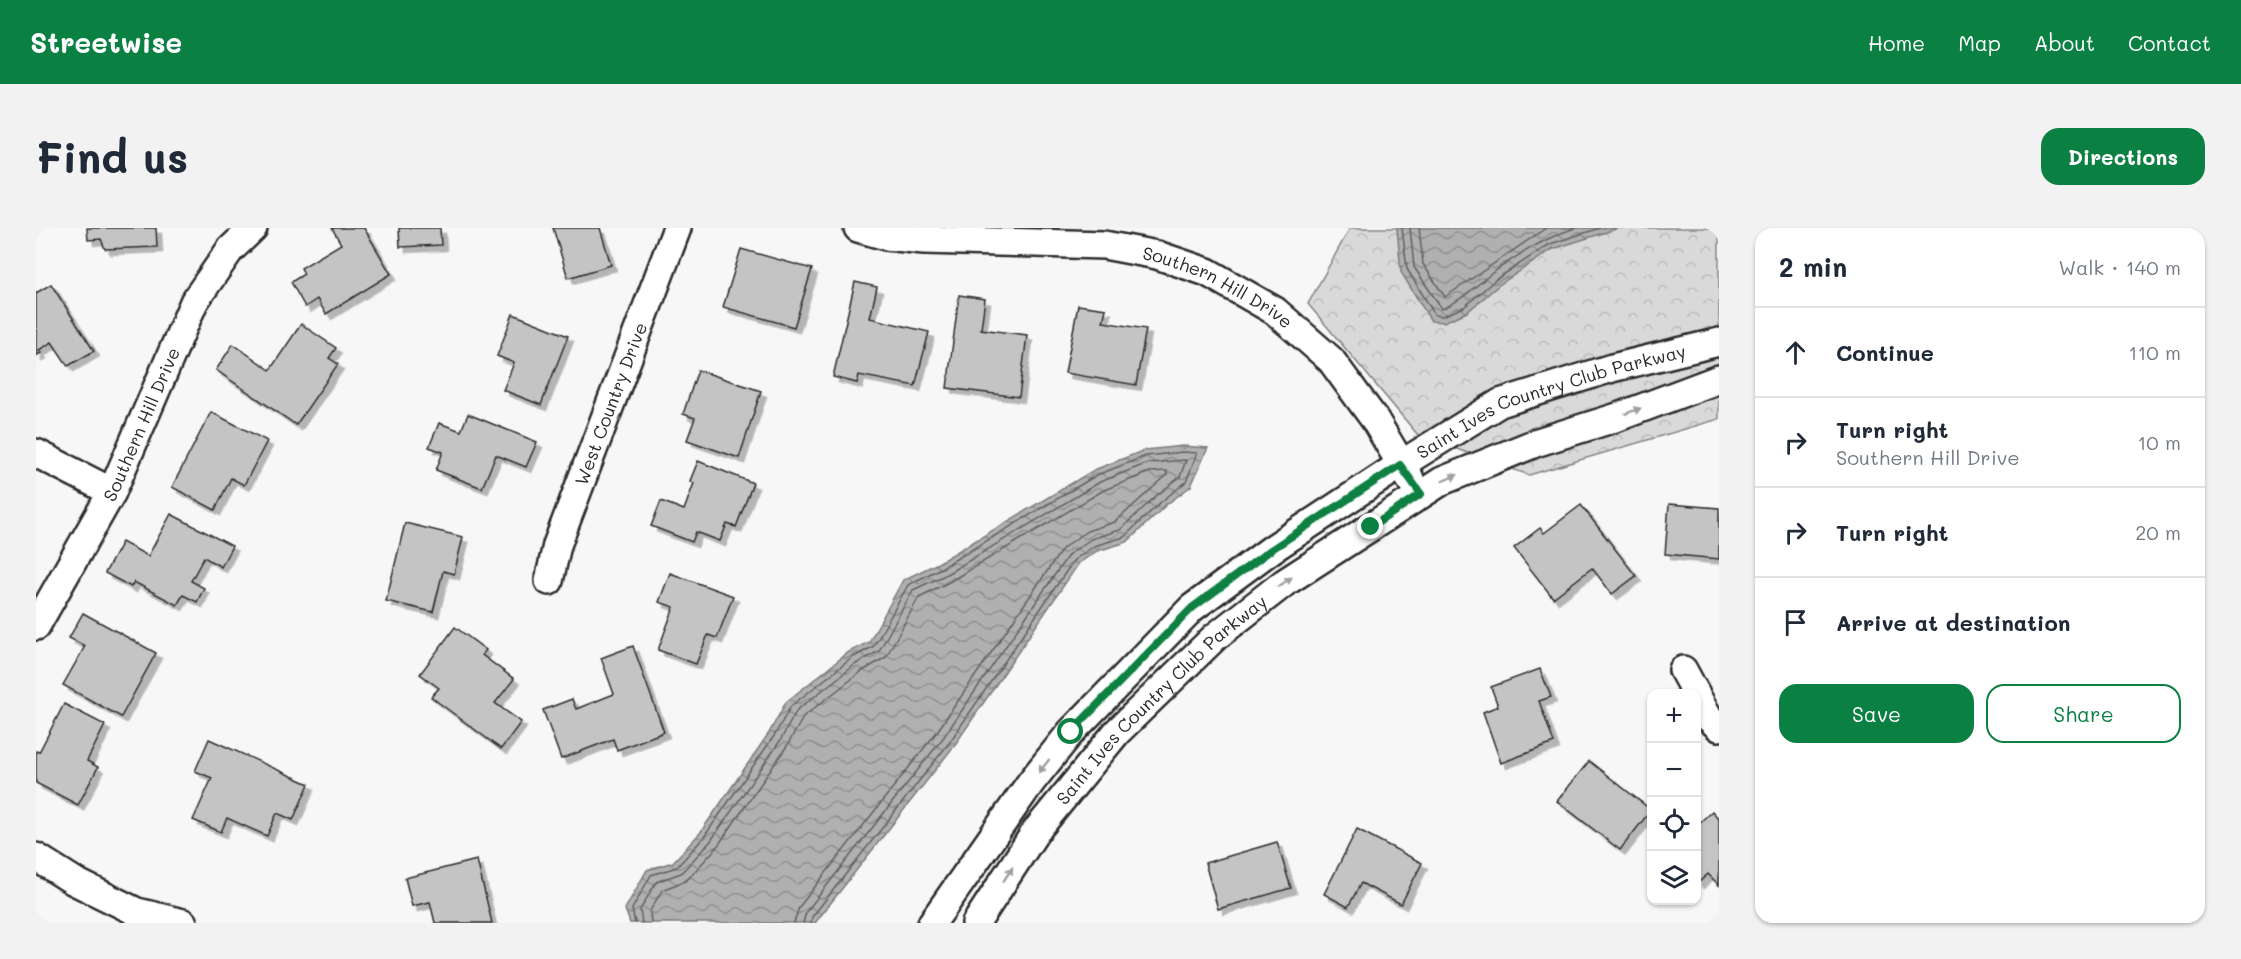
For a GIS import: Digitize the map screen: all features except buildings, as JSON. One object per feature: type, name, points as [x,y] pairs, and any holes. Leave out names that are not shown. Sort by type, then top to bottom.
[{"type":"street","name":"Southern Hill Drive","points":[[36,626],[112,492],[194,302],[230,250],[253,228]]},
{"type":"street","name":"West Country Drive","points":[[549,581],[557,545],[677,228]]},
{"type":"street","name":"Southern Hill Drive","points":[[858,228],[886,236],[924,240],[1104,245],[1157,255],[1206,272],[1275,311],[1331,360],[1375,420],[1400,465],[1421,494]]},
{"type":"street","name":"Saint Ives Country Club Parkway","points":[[932,923],[1031,782],[1071,732],[1192,608],[1272,549],[1500,403],[1612,369],[1719,342]]},
{"type":"street","name":"Saint Ives Country Club Parkway","points":[[976,923],[1036,831],[1117,732],[1215,637],[1284,583],[1442,481],[1538,442],[1618,417],[1719,379]]},
{"type":"street","points":[[36,453],[112,492]]},
{"type":"street","points":[[1683,670],[1693,689]]},
{"type":"street","points":[[1701,703],[1709,718],[1719,727]]},
{"type":"street","points":[[36,857],[74,880],[136,912],[183,923]]},
{"type":"green space","points":[[1350,228],[1719,228],[1719,419],[1529,475],[1418,435],[1308,304]]},
{"type":"water","points":[[1397,228],[1619,228],[1553,249],[1499,285],[1467,312],[1444,322],[1431,321],[1401,272]]},
{"type":"water","points":[[1183,446],[1208,448],[1191,486],[1166,505],[1127,542],[1097,551],[1079,563],[954,746],[815,923],[630,923],[625,909],[647,870],[673,862],[700,833],[769,733],[786,702],[849,652],[869,642],[903,580],[938,563],[1094,470],[1145,450]]},
{"type":"route","points":[[1071,732],[1192,608],[1272,549],[1400,465],[1421,494],[1371,527]]}]
